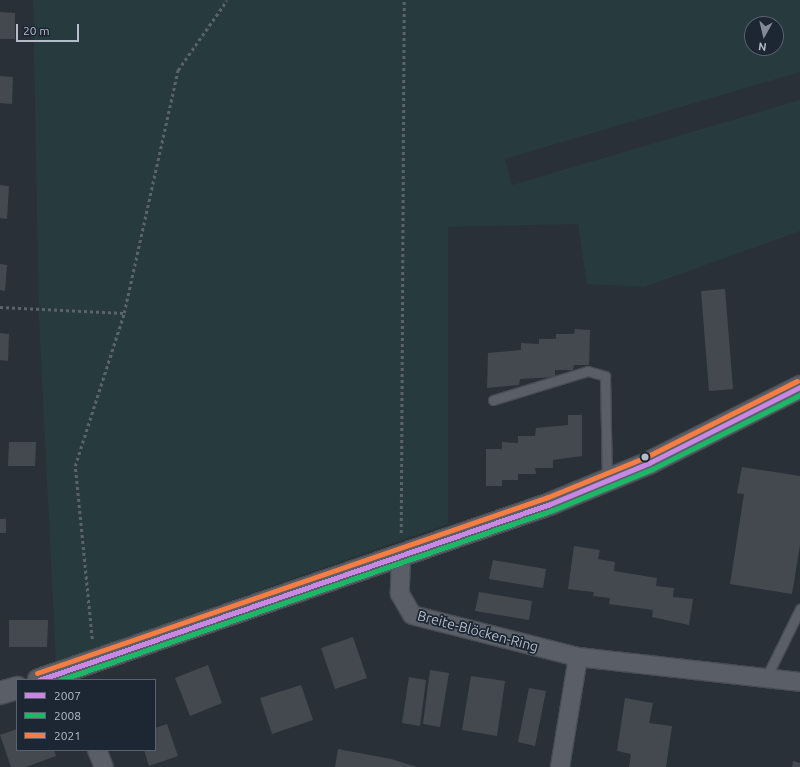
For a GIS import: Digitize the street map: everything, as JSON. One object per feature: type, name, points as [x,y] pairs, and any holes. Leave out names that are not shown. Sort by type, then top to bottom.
[{"type":"street","points":[[46,679],[67,676],[95,661],[401,557],[607,481],[800,387]]},
{"type":"street","name":"Breite-Blöcken-Ring","points":[[401,557],[400,594],[412,615],[578,657],[800,682]]},
{"type":"street","points":[[560,767],[578,657]]},
{"type":"street","points":[[0,693],[16,688]]},
{"type":"street","points":[[97,751],[104,767]]},
{"type":"lane","points":[[493,400],[588,371],[605,376],[607,481]]},
{"type":"lane","points":[[766,678],[800,609]]},
{"type":"path","points":[[95,661],[75,466],[124,313],[178,70],[227,0]]},
{"type":"path","points":[[401,557],[404,0]]},
{"type":"path","points":[[0,307],[124,313]]},
{"type":"green space","points":[[33,0],[800,0],[800,72],[505,159],[512,185],[800,100],[800,231],[644,287],[587,284],[578,224],[448,227],[448,524],[56,662],[39,318]]},
{"type":"building","points":[[0,12],[15,13],[15,39],[0,39]]},
{"type":"building","points":[[0,76],[13,77],[12,104],[0,103]]},
{"type":"building","points":[[0,185],[9,186],[7,219],[0,218]]},
{"type":"building","points":[[0,264],[7,265],[5,291],[0,290]]},
{"type":"building","points":[[725,289],[733,389],[709,391],[701,291]]},
{"type":"building","points":[[575,329],[590,330],[589,365],[574,365],[573,370],[555,370],[555,377],[520,379],[519,385],[487,388],[488,353],[521,350],[521,343],[539,344],[539,339],[556,339],[556,334],[574,334]]},
{"type":"building","points":[[0,333],[9,334],[8,361],[0,360]]},
{"type":"building","points":[[568,415],[582,415],[582,456],[553,460],[553,468],[535,468],[536,474],[518,474],[518,480],[502,480],[502,486],[486,486],[486,449],[502,449],[502,442],[518,443],[518,436],[535,436],[536,428],[568,425]]},
{"type":"building","points":[[9,442],[36,442],[35,466],[8,466]]},
{"type":"building","points":[[742,467],[800,476],[800,545],[792,594],[730,584],[744,494],[737,493]]},
{"type":"building","points":[[0,519],[6,519],[6,533],[0,533]]},
{"type":"building","points":[[574,546],[600,550],[598,559],[615,562],[614,571],[657,578],[656,586],[674,588],[673,597],[693,599],[689,625],[652,617],[653,610],[609,604],[610,598],[593,596],[594,592],[568,589]]},
{"type":"building","points":[[493,560],[546,569],[543,588],[489,579]]},
{"type":"building","points":[[479,592],[532,601],[529,620],[475,611]]},
{"type":"building","points":[[9,620],[48,620],[47,647],[9,647]]},
{"type":"building","points":[[353,637],[367,678],[335,689],[321,648]]},
{"type":"building","points":[[208,665],[222,703],[190,716],[175,678]]},
{"type":"building","points":[[430,670],[449,673],[440,727],[423,724]]},
{"type":"building","points":[[471,676],[505,681],[497,736],[462,730]]},
{"type":"building","points":[[409,677],[426,680],[420,726],[402,723]]},
{"type":"building","points":[[301,685],[313,720],[272,734],[260,698]]},
{"type":"building","points":[[529,688],[546,691],[535,746],[518,742]]},
{"type":"building","points":[[625,698],[653,703],[649,723],[672,726],[666,767],[629,767],[631,754],[617,751]]},
{"type":"building","points":[[167,724],[178,756],[149,766],[144,751],[156,751],[156,728]]},
{"type":"building","points":[[16,729],[16,751],[54,751],[56,756],[26,767],[11,767],[0,735]]},
{"type":"building","points":[[338,749],[391,759],[417,767],[335,767]]},
{"type":"building","points":[[793,761],[800,763],[800,767],[792,767]]},
{"type":"transit line","name":"2021","points":[[37,673],[548,497],[646,457],[797,381]]},
{"type":"transit line","name":"2007","points":[[42,679],[550,504],[649,463],[800,387]]},
{"type":"transit line","name":"2008","points":[[63,679],[553,510],[652,469],[800,395]]}]
